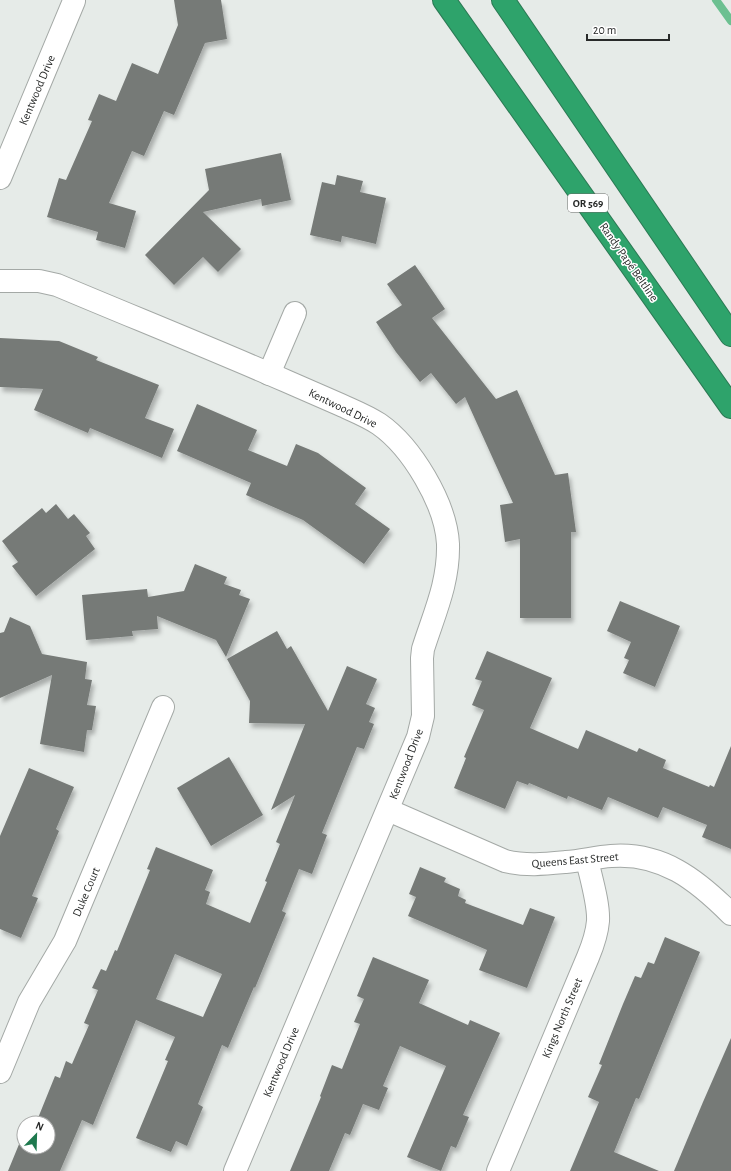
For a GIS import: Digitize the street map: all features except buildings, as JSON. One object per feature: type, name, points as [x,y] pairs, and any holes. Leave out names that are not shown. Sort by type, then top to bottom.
[{"type":"highway","name":"Randy Papé Beltline","points":[[444,0],[731,407]]},
{"type":"highway","points":[[504,0],[731,335]]},
{"type":"street","name":"Kentwood Drive","points":[[0,178],[74,1]]},
{"type":"street","name":"Kentwood Drive","points":[[0,281],[39,281],[57,285],[368,417],[393,436],[406,449],[419,467],[434,494],[444,521],[448,543],[447,567],[444,586],[423,649],[423,716],[418,737],[235,1171]]},
{"type":"street","points":[[269,374],[295,313]]},
{"type":"street","name":"Duke Court","points":[[0,1072],[29,1002],[65,941],[163,707]]},
{"type":"street","name":"Queens East Street","points":[[388,810],[505,861],[518,864],[529,865],[587,860],[612,856],[643,858],[664,864],[696,882],[731,914]]},
{"type":"street","name":"Kings North Street","points":[[498,1171],[595,938],[598,911],[587,860]]},
{"type":"waterway","points":[[716,0],[731,21]]}]
